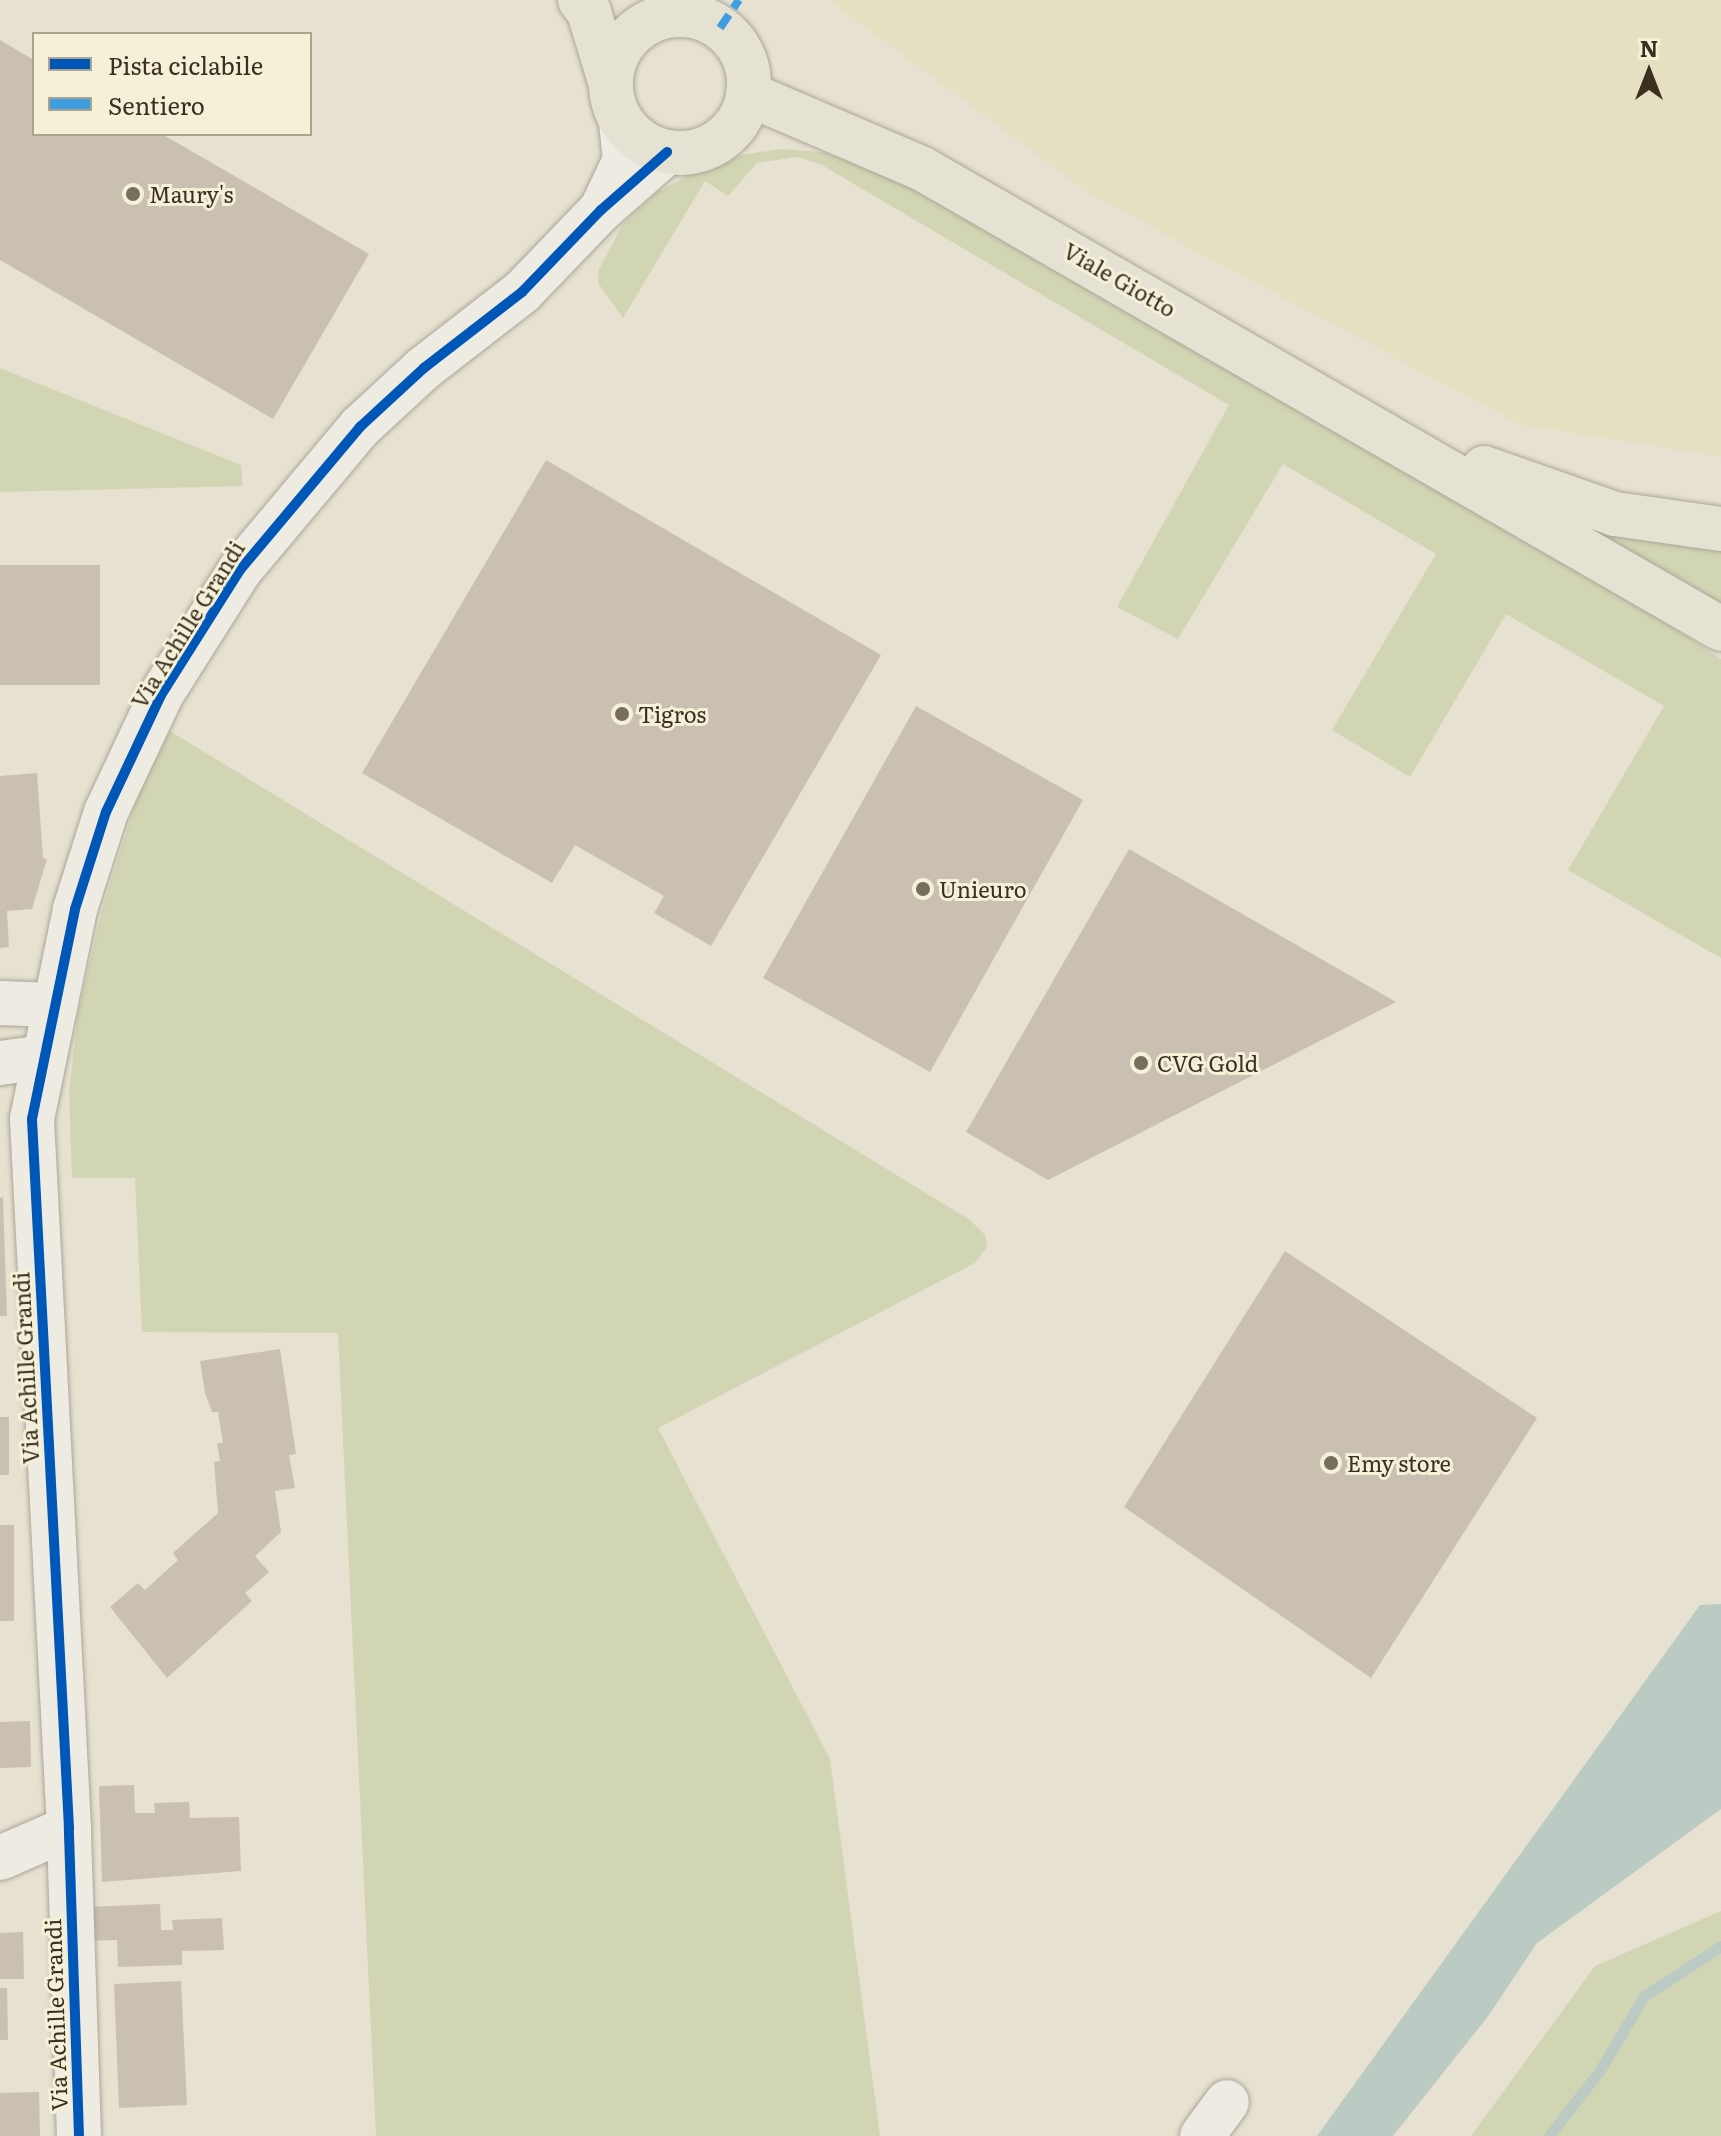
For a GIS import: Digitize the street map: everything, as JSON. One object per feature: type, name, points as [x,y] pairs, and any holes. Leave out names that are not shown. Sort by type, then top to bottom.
[{"type":"main road","points":[[580,0],[589,12],[616,101],[649,146],[667,152]]},
{"type":"main road","points":[[611,0],[650,22]]},
{"type":"main road","points":[[616,101],[622,46],[650,22],[686,15],[720,28],[743,57],[748,94],[737,121],[716,143]]},
{"type":"main road","name":"Viale Giotto","points":[[748,94],[848,140],[921,168],[1721,629]]},
{"type":"main road","name":"Viale Giotto","points":[[667,152],[776,135],[848,140]]},
{"type":"main road","name":"Viale Giotto","points":[[1384,433],[1615,514],[1721,529]]},
{"type":"street","points":[[601,210],[625,160],[616,101]]},
{"type":"street","name":"Via Achille Grandi","points":[[79,2136],[69,1828],[32,1119],[52,1005],[106,812],[161,695],[240,570],[360,427],[424,368],[522,292],[601,210],[667,152]]},
{"type":"street","points":[[0,1003],[52,1005]]},
{"type":"street","points":[[0,1063],[45,1057]]},
{"type":"street","points":[[0,1858],[69,1828]]},
{"type":"shaded area","points":[[829,0],[1721,0],[1721,457],[1519,424],[1088,193]]},
{"type":"shaded area","points":[[1721,1604],[1721,1809],[1537,1943],[1489,2015],[1393,2136],[1317,2136],[1700,1605]]},
{"type":"green space","points":[[781,149],[821,152],[878,167],[1462,488],[1721,659],[1721,958],[1568,870],[1664,706],[1506,614],[1410,777],[1332,730],[1436,554],[1283,464],[1178,639],[1117,607],[1229,405],[820,164],[797,157],[757,163],[728,196],[705,181],[623,318],[598,283],[599,269],[623,224],[657,192],[691,174],[742,155]]},
{"type":"green space","points":[[0,368],[241,465],[243,486],[0,492]]},
{"type":"green space","points":[[1593,525],[1721,547],[1721,611],[1587,539]]},
{"type":"green space","points":[[170,731],[970,1220],[985,1235],[987,1247],[975,1263],[658,1428],[830,1759],[880,2136],[376,2136],[338,1333],[142,1332],[135,1178],[72,1178],[69,1092],[78,1013],[102,910],[137,798]]},
{"type":"green space","points":[[1721,1911],[1721,2136],[1471,2136],[1595,1966]]},
{"type":"building","name":"Maury's","points":[[0,40],[32,59],[32,136],[165,136],[369,254],[273,419],[0,260]]},
{"type":"building","name":"Tigros","points":[[546,460],[881,655],[711,946],[654,913],[664,896],[575,845],[552,883],[362,773]]},
{"type":"building","points":[[0,565],[100,565],[100,685],[0,685]]},
{"type":"building","name":"Unieuro","points":[[916,706],[1083,800],[930,1072],[763,978]]},
{"type":"building","points":[[37,773],[43,858],[47,859],[32,909],[7,911],[9,947],[0,948],[0,776]]},
{"type":"building","name":"CVG Gold","points":[[1129,849],[1396,1002],[1048,1180],[966,1132]]},
{"type":"building","points":[[3,1197],[7,1316],[0,1316],[0,1198]]},
{"type":"building","name":"Emy store","points":[[1285,1251],[1537,1418],[1371,1678],[1124,1507]]},
{"type":"building","points":[[280,1349],[296,1454],[289,1455],[295,1488],[275,1491],[281,1532],[255,1556],[269,1572],[245,1593],[252,1601],[167,1678],[110,1607],[138,1583],[145,1590],[178,1560],[173,1553],[218,1513],[214,1462],[220,1461],[217,1443],[223,1443],[218,1412],[212,1412],[205,1393],[200,1361]]},
{"type":"building","points":[[0,1417],[9,1417],[9,1475],[0,1475]]},
{"type":"building","points":[[0,1525],[14,1525],[14,1621],[0,1621]]},
{"type":"building","points":[[30,1721],[31,1767],[0,1768],[0,1722]]},
{"type":"building","points":[[134,1785],[135,1813],[155,1813],[154,1803],[189,1802],[190,1818],[239,1817],[241,1871],[102,1882],[99,1786]]},
{"type":"building","points":[[160,1904],[161,1930],[173,1930],[172,1920],[222,1918],[224,1950],[182,1951],[182,1965],[118,1967],[117,1940],[88,1941],[86,1907]]},
{"type":"building","points":[[23,1932],[24,1979],[0,1979],[0,1933]]},
{"type":"building","points":[[181,1981],[187,2105],[119,2108],[114,1984]]},
{"type":"building","points":[[0,1988],[7,1988],[8,2040],[0,2040]]},
{"type":"building","points":[[39,2092],[40,2136],[0,2136],[0,2093]]},
{"type":"waterway","points":[[1549,2136],[1600,2070],[1644,1996],[1721,1946]]},
{"type":"marked path","points":[[720,28],[739,0]]},
{"type":"cycle path","points":[[79,2136],[69,1828],[32,1119],[75,909],[106,812],[161,695],[240,570],[360,427],[424,368],[522,292],[601,210],[667,152]]},
{"type":"place","name":"Maury's","points":[[133,194]]},
{"type":"place","name":"Tigros","points":[[622,714]]},
{"type":"place","name":"Unieuro","points":[[923,889]]},
{"type":"place","name":"CVG Gold","points":[[1141,1063]]},
{"type":"place","name":"Emy store","points":[[1331,1463]]}]
